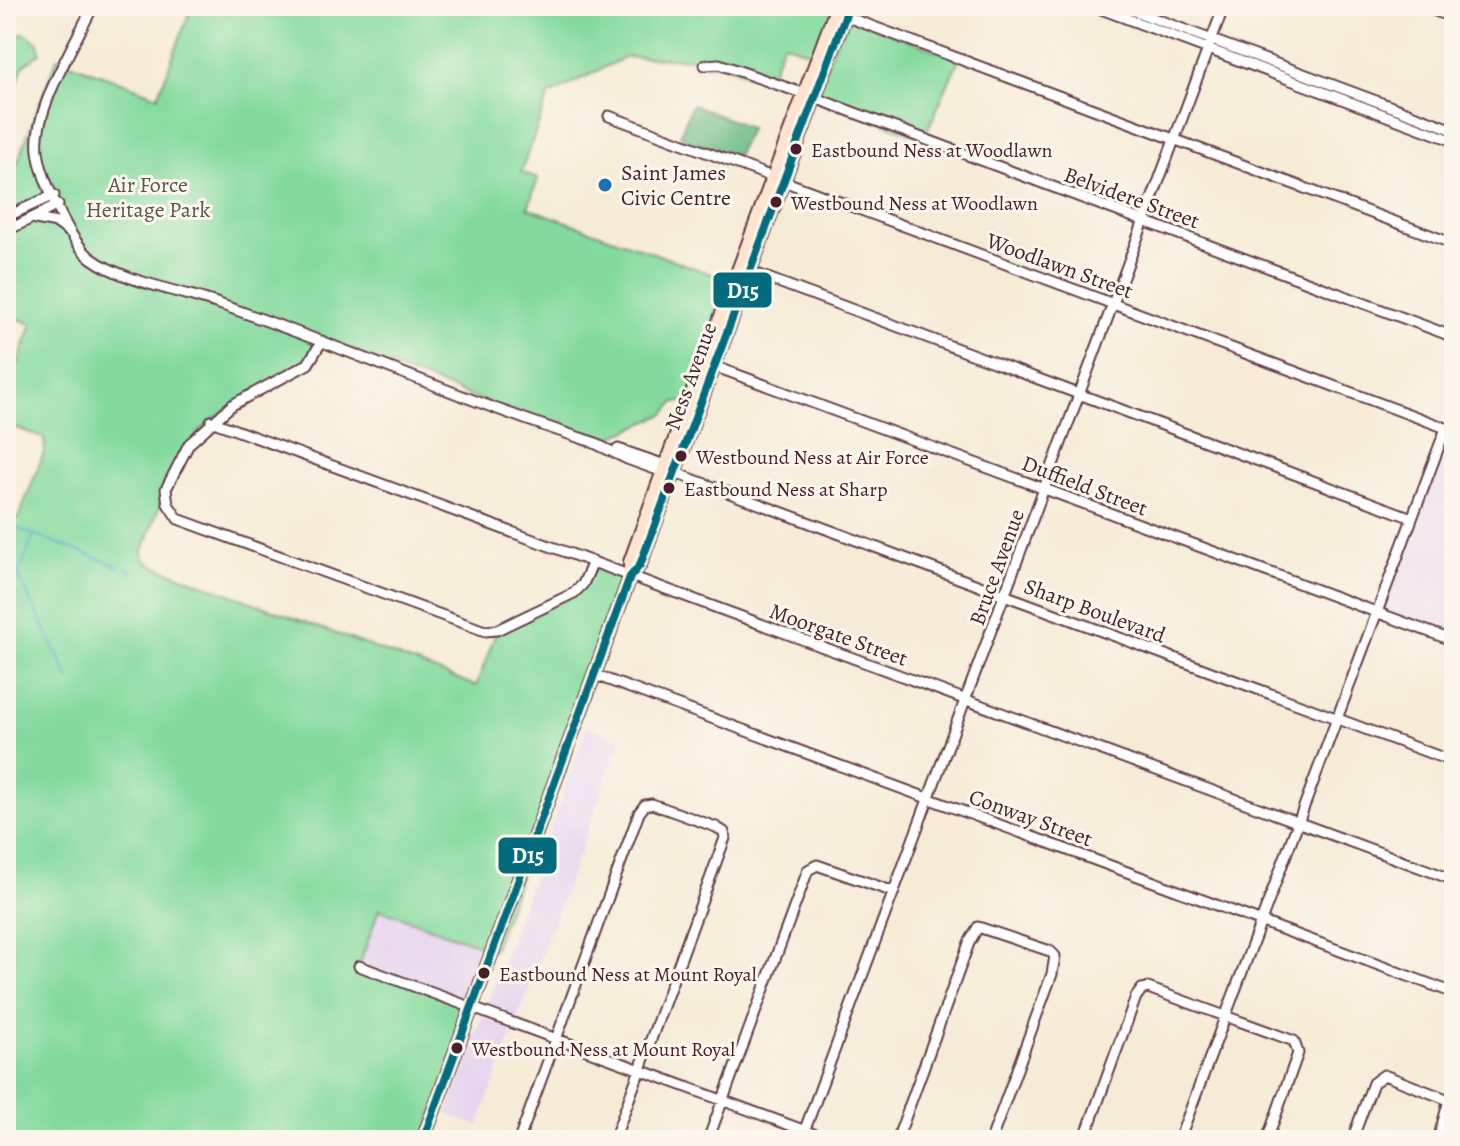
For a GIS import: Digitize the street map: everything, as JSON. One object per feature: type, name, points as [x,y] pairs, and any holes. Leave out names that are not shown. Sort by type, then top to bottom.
[{"type":"main road","name":"Ness Avenue","points":[[423,1140],[595,675],[630,577],[630,562],[671,472],[841,10]]},
{"type":"street","points":[[71,235],[39,158],[37,136],[55,85],[93,6]]},
{"type":"street","points":[[1093,6],[1210,44],[1438,129],[1454,141]]},
{"type":"street","points":[[1121,6],[1210,44]]},
{"type":"street","name":"Bruce Avenue","points":[[803,1136],[1224,6]]},
{"type":"street","points":[[1422,6],[1454,18]]},
{"type":"street","points":[[841,10],[1174,140],[1454,244]]},
{"type":"street","name":"Belvidere Street","points":[[705,65],[719,64],[809,96],[1454,337]]},
{"type":"street","name":"Woodlawn Street","points":[[609,116],[1450,429]]},
{"type":"street","points":[[1438,129],[1454,130]]},
{"type":"street","points":[[6,217],[56,200]]},
{"type":"street","points":[[6,231],[33,219],[56,200]]},
{"type":"street","points":[[33,219],[57,223],[71,235]]},
{"type":"street","name":"Sharp Boulevard","points":[[71,235],[88,256],[103,266],[322,341],[1454,762]]},
{"type":"street","points":[[744,270],[1412,518]]},
{"type":"street","points":[[322,341],[308,364],[248,395],[211,421],[178,459],[166,489],[172,512],[187,523],[479,630],[497,630],[566,598],[583,584],[593,562]]},
{"type":"street","name":"Duffield Street","points":[[709,364],[1454,641]]},
{"type":"street","name":"Moorgate Street","points":[[211,421],[1454,880]]},
{"type":"street","points":[[1179,1140],[1412,518],[1450,429]]},
{"type":"street","name":"Conway Street","points":[[595,675],[1454,993]]},
{"type":"street","points":[[519,1140],[641,809],[652,804],[716,827],[724,832],[723,844],[614,1140]]},
{"type":"street","points":[[708,1140],[808,870],[815,865],[822,866],[894,892]]},
{"type":"street","points":[[897,1140],[969,943],[978,927],[1050,951],[1055,956],[1052,974],[991,1140]]},
{"type":"street","points":[[359,966],[640,1069],[803,1136],[830,1140]]},
{"type":"street","points":[[1084,1140],[1138,992],[1155,989],[1285,1037],[1297,1046],[1298,1053],[1267,1140]]},
{"type":"street","points":[[1352,1140],[1373,1083],[1384,1075],[1449,1100],[1438,1140]]},
{"type":"shaded area","points":[[1446,428],[1454,431],[1454,641],[1377,612]]},
{"type":"shaded area","points":[[587,727],[621,739],[478,1126],[447,1114]]},
{"type":"shaded area","points":[[380,909],[482,946],[460,1004],[359,966]]},
{"type":"green space","name":"Air Force Heritage Park","points":[[192,6],[837,6],[819,55],[783,43],[768,82],[719,64],[705,65],[705,59],[625,57],[549,95],[521,172],[538,178],[528,208],[734,282],[688,402],[675,402],[665,414],[598,443],[322,341],[301,365],[228,409],[199,433],[173,474],[154,520],[143,551],[144,559],[152,565],[476,686],[497,630],[574,593],[593,562],[630,577],[493,950],[379,909],[359,966],[472,1007],[423,1140],[6,1140],[6,515],[18,519],[45,450],[44,438],[6,424],[6,397],[32,324],[6,314],[6,205],[11,202],[6,193],[57,58],[158,96]]},
{"type":"green space","points":[[845,16],[959,59],[924,138],[815,98]]},
{"type":"green space","points":[[24,33],[38,42],[40,53],[23,66],[6,116],[6,40]]},
{"type":"green space","points":[[692,104],[750,128],[736,156],[685,140],[680,135]]},
{"type":"waterway","points":[[6,524],[118,566]]},
{"type":"waterway","points":[[34,535],[18,575],[70,680]]},
{"type":"waterway","points":[[127,569],[134,572]]},
{"type":"transit line","name":"D15","points":[[423,1140],[630,577],[640,565],[849,6]]},
{"type":"place","name":"Eastbound Ness at Woodlawn","points":[[796,149]]},
{"type":"place","name":"Saint James Civic Centre","points":[[605,185]]},
{"type":"place","name":"Westbound Ness at Woodlawn","points":[[776,202]]},
{"type":"place","name":"Westbound Ness at Air Force","points":[[681,456]]},
{"type":"place","name":"Eastbound Ness at Sharp","points":[[669,488]]},
{"type":"place","name":"Eastbound Ness at Mount Royal","points":[[484,973]]},
{"type":"place","name":"Westbound Ness at Mount Royal","points":[[457,1048]]}]
